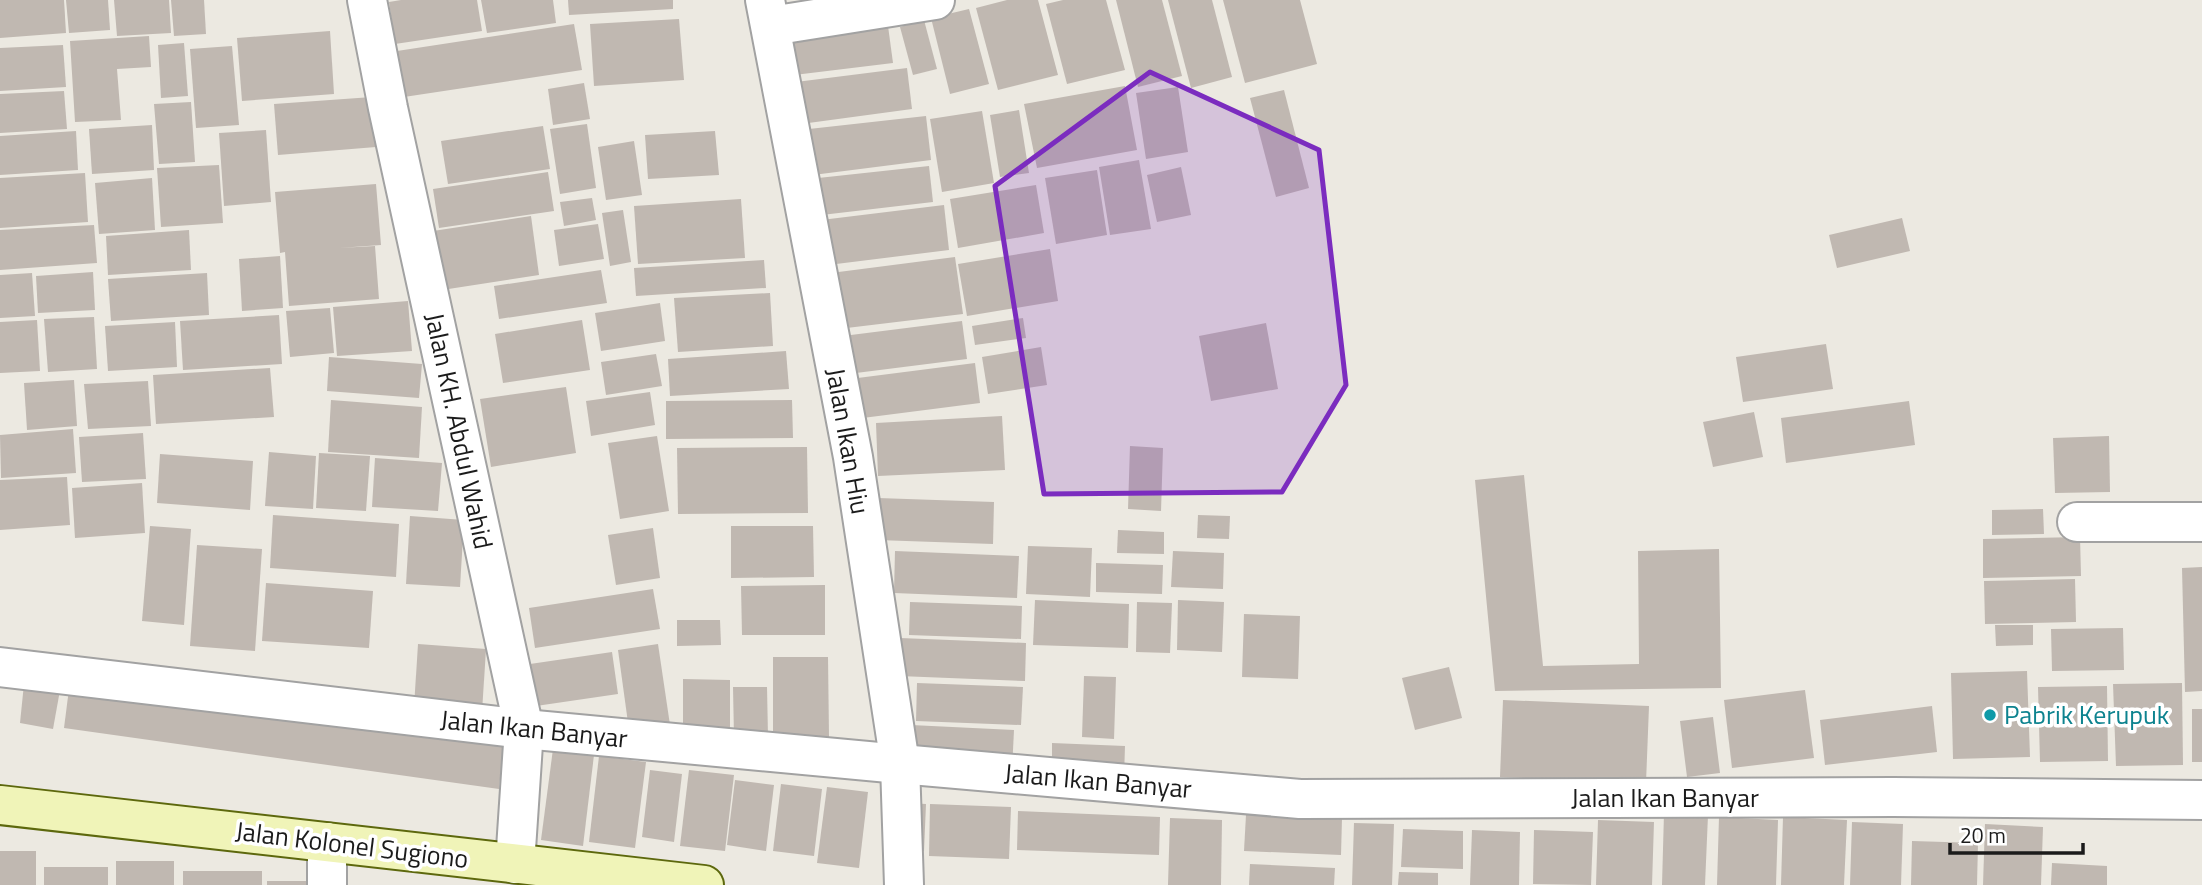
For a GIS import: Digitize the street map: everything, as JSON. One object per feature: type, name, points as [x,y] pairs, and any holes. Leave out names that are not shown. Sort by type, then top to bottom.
[{"type":"main road","name":"Jalan Kolonel Sugiono","points":[[0,805],[705,885]]},
{"type":"street","name":"Jalan KH. Abdul Wahid","points":[[367,0],[388,108],[524,729],[515,864]]},
{"type":"street","points":[[768,13],[935,0]]},
{"type":"street","name":"Jalan Ikan Hiu","points":[[768,13],[853,457],[900,764],[904,885]]},
{"type":"street","points":[[2077,523],[2202,522]]},
{"type":"street","name":"Jalan Ikan Banyar","points":[[0,667],[524,729],[1300,799],[1893,797],[2202,800]]},
{"type":"street","points":[[327,842],[327,885]]},
{"type":"highlighted area","points":[[1150,72],[1319,150],[1346,385],[1282,492],[1044,494],[995,186]]},
{"type":"building","points":[[0,0],[64,0],[66,33],[0,38]]},
{"type":"building","points":[[66,0],[108,0],[110,30],[69,33]]},
{"type":"building","points":[[114,0],[169,0],[171,33],[117,36]]},
{"type":"building","points":[[171,0],[204,0],[206,34],[174,36]]},
{"type":"building","points":[[477,0],[482,31],[395,44],[389,2]]},
{"type":"building","points":[[481,0],[553,0],[556,23],[487,33]]},
{"type":"building","points":[[568,0],[673,0],[673,9],[569,15]]},
{"type":"building","points":[[1007,0],[1038,0],[1058,75],[998,90],[976,8]]},
{"type":"building","points":[[1063,0],[1106,0],[1125,70],[1067,84],[1046,4]]},
{"type":"building","points":[[1116,0],[1162,0],[1182,76],[1138,87]]},
{"type":"building","points":[[1168,0],[1212,0],[1232,77],[1191,88]]},
{"type":"building","points":[[1223,0],[1300,0],[1317,64],[1245,83]]},
{"type":"building","points":[[969,9],[989,84],[950,94],[931,18]]},
{"type":"building","points":[[679,19],[684,80],[594,86],[590,24]]},
{"type":"building","points":[[924,20],[937,69],[913,75],[900,27]]},
{"type":"building","points":[[574,24],[582,70],[404,97],[397,51]]},
{"type":"building","points":[[888,26],[893,63],[786,76],[782,40]]},
{"type":"building","points":[[330,31],[334,94],[242,101],[237,38]]},
{"type":"building","points":[[149,36],[151,67],[117,69],[121,120],[75,122],[70,41]]},
{"type":"building","points":[[184,43],[188,96],[161,98],[158,45]]},
{"type":"building","points":[[63,45],[66,87],[0,91],[0,48]]},
{"type":"building","points":[[232,46],[239,125],[196,128],[190,49]]},
{"type":"building","points":[[907,68],[912,109],[801,124],[796,82]]},
{"type":"building","points":[[584,83],[590,119],[553,125],[548,89]]},
{"type":"building","points":[[1125,86],[1137,150],[1037,168],[1024,104]]},
{"type":"building","points":[[1178,87],[1188,152],[1146,159],[1136,93]]},
{"type":"building","points":[[1284,90],[1309,188],[1276,197],[1250,98]]},
{"type":"building","points":[[64,91],[67,129],[0,133],[0,94]]},
{"type":"building","points":[[372,97],[376,147],[278,155],[274,104]]},
{"type":"building","points":[[191,102],[195,162],[159,164],[154,104]]},
{"type":"building","points":[[1019,110],[1029,173],[1000,177],[990,115]]},
{"type":"building","points":[[982,111],[994,183],[942,192],[930,119]]},
{"type":"building","points":[[926,116],[931,160],[805,176],[800,130]]},
{"type":"building","points":[[587,124],[596,188],[560,194],[550,129]]},
{"type":"building","points":[[152,125],[154,170],[92,174],[89,129]]},
{"type":"building","points":[[543,126],[550,169],[448,184],[441,141]]},
{"type":"building","points":[[266,130],[271,202],[224,206],[219,133]]},
{"type":"building","points":[[76,131],[78,170],[0,175],[0,136]]},
{"type":"building","points":[[715,131],[719,175],[648,179],[645,135]]},
{"type":"building","points":[[634,141],[642,195],[606,200],[598,147]]},
{"type":"building","points":[[1139,160],[1151,229],[1110,235],[1099,167]]},
{"type":"building","points":[[219,165],[223,223],[161,227],[157,168]]},
{"type":"building","points":[[929,166],[933,202],[813,216],[809,179]]},
{"type":"building","points":[[1181,167],[1191,215],[1157,222],[1147,175]]},
{"type":"building","points":[[1097,170],[1107,235],[1056,244],[1045,178]]},
{"type":"building","points":[[548,172],[554,211],[439,228],[433,189]]},
{"type":"building","points":[[85,173],[88,222],[0,228],[0,178]]},
{"type":"building","points":[[152,178],[155,230],[99,234],[95,183]]},
{"type":"building","points":[[376,184],[381,245],[339,248],[375,246],[379,299],[289,306],[285,252],[280,253],[275,192]]},
{"type":"building","points":[[1036,185],[1044,233],[958,248],[950,199]]},
{"type":"building","points":[[592,198],[596,220],[564,226],[560,202]]},
{"type":"building","points":[[741,199],[745,258],[638,264],[634,206]]},
{"type":"building","points":[[944,205],[949,250],[820,266],[813,221]]},
{"type":"building","points":[[623,210],[631,262],[610,266],[602,213]]},
{"type":"building","points":[[531,216],[539,275],[442,290],[433,231]]},
{"type":"building","points":[[1902,218],[1910,251],[1837,268],[1829,235]]},
{"type":"building","points":[[598,224],[604,259],[559,266],[554,230]]},
{"type":"building","points":[[94,225],[97,263],[0,270],[0,230]]},
{"type":"building","points":[[189,230],[191,270],[108,275],[106,236]]},
{"type":"building","points":[[1050,249],[1058,301],[967,316],[958,264]]},
{"type":"building","points":[[280,256],[283,308],[242,311],[239,259]]},
{"type":"building","points":[[955,257],[963,314],[830,330],[823,274]]},
{"type":"building","points":[[764,260],[766,288],[636,296],[634,268]]},
{"type":"building","points":[[601,270],[607,303],[499,319],[494,286]]},
{"type":"building","points":[[93,272],[95,310],[38,313],[36,276]]},
{"type":"building","points":[[32,273],[35,316],[0,318],[0,275]]},
{"type":"building","points":[[207,273],[209,315],[111,321],[108,279]]},
{"type":"building","points":[[770,293],[773,346],[678,352],[674,298]]},
{"type":"building","points":[[408,301],[412,351],[337,356],[333,307]]},
{"type":"building","points":[[660,303],[665,341],[601,351],[595,313]]},
{"type":"building","points":[[330,308],[334,353],[290,357],[286,311]]},
{"type":"building","points":[[279,315],[282,364],[183,370],[180,321]]},
{"type":"building","points":[[94,317],[97,369],[48,372],[44,319]]},
{"type":"building","points":[[1023,318],[1026,338],[975,345],[972,326]]},
{"type":"building","points":[[37,320],[40,371],[0,373],[0,322]]},
{"type":"building","points":[[582,320],[590,370],[503,383],[495,334]]},
{"type":"building","points":[[962,321],[967,359],[840,375],[835,337]]},
{"type":"building","points":[[175,322],[177,367],[108,371],[105,326]]},
{"type":"building","points":[[1266,323],[1278,389],[1211,401],[1199,336]]},
{"type":"building","points":[[1826,344],[1833,389],[1743,402],[1736,357]]},
{"type":"building","points":[[1041,347],[1047,385],[988,394],[982,357]]},
{"type":"building","points":[[786,351],[789,389],[670,396],[668,359]]},
{"type":"building","points":[[656,354],[662,386],[606,395],[601,362]]},
{"type":"building","points":[[329,357],[422,364],[419,398],[327,391]]},
{"type":"building","points":[[975,363],[980,403],[847,420],[842,380]]},
{"type":"building","points":[[270,368],[274,417],[156,424],[153,375]]},
{"type":"building","points":[[74,380],[77,426],[27,430],[24,383]]},
{"type":"building","points":[[148,381],[151,426],[88,429],[84,384]]},
{"type":"building","points":[[566,387],[576,453],[491,467],[480,399]]},
{"type":"building","points":[[650,392],[655,425],[591,436],[586,401]]},
{"type":"building","points":[[331,400],[422,407],[419,458],[328,452]]},
{"type":"building","points":[[792,400],[793,438],[666,439],[666,401]]},
{"type":"building","points":[[1909,401],[1915,445],[1786,463],[1781,418]]},
{"type":"building","points":[[1754,412],[1763,457],[1713,467],[1703,422]]},
{"type":"building","points":[[1002,416],[1005,470],[878,476],[876,423]]},
{"type":"building","points":[[73,429],[76,473],[1,478],[0,435]]},
{"type":"building","points":[[143,433],[146,479],[82,482],[79,437]]},
{"type":"building","points":[[657,436],[669,511],[620,519],[608,443]]},
{"type":"building","points":[[2109,436],[2110,492],[2055,493],[2053,438]]},
{"type":"building","points":[[1130,446],[1163,448],[1161,511],[1128,509]]},
{"type":"building","points":[[807,447],[808,513],[678,514],[677,448]]},
{"type":"building","points":[[269,452],[316,456],[313,509],[265,506]]},
{"type":"building","points":[[319,453],[370,456],[366,511],[316,508]]},
{"type":"building","points":[[160,454],[253,461],[250,510],[157,503]]},
{"type":"building","points":[[375,458],[442,463],[438,511],[372,507]]},
{"type":"building","points":[[1524,475],[1543,666],[1639,664],[1638,551],[1719,549],[1721,688],[1495,691],[1475,480]]},
{"type":"building","points":[[67,477],[70,525],[0,530],[0,480]]},
{"type":"building","points":[[142,483],[145,533],[75,538],[72,488]]},
{"type":"building","points":[[878,498],[994,502],[993,544],[877,540]]},
{"type":"building","points":[[2043,509],[2044,534],[1992,535],[1992,510]]},
{"type":"building","points":[[273,515],[399,524],[396,577],[270,568]]},
{"type":"building","points":[[1198,515],[1230,516],[1229,539],[1197,538]]},
{"type":"building","points":[[410,516],[464,520],[460,587],[406,584]]},
{"type":"building","points":[[150,526],[191,529],[184,625],[142,621]]},
{"type":"building","points":[[731,526],[813,526],[814,577],[731,578]]},
{"type":"building","points":[[653,528],[660,578],[616,585],[608,535]]},
{"type":"building","points":[[1118,530],[1164,532],[1164,554],[1117,553]]},
{"type":"building","points":[[2080,537],[2081,576],[1983,578],[1983,539]]},
{"type":"building","points":[[197,545],[262,549],[255,651],[190,646]]},
{"type":"building","points":[[1028,546],[1092,548],[1090,597],[1026,594]]},
{"type":"building","points":[[895,551],[1019,556],[1017,598],[894,593]]},
{"type":"building","points":[[1173,551],[1224,553],[1223,589],[1171,587]]},
{"type":"building","points":[[1096,563],[1163,565],[1162,594],[1096,592]]},
{"type":"building","points":[[2202,567],[2202,691],[2185,692],[2182,568]]},
{"type":"building","points":[[2075,579],[2076,622],[1985,624],[1984,581]]},
{"type":"building","points":[[266,583],[373,591],[369,648],[262,641]]},
{"type":"building","points":[[825,585],[825,635],[742,635],[741,586]]},
{"type":"building","points":[[653,589],[660,629],[535,648],[529,608]]},
{"type":"building","points":[[1035,600],[1129,604],[1128,648],[1033,645]]},
{"type":"building","points":[[1178,600],[1224,602],[1222,652],[1177,650]]},
{"type":"building","points":[[910,602],[1022,606],[1021,639],[909,635]]},
{"type":"building","points":[[1137,602],[1172,603],[1170,653],[1136,652]]},
{"type":"building","points":[[1244,614],[1300,616],[1298,679],[1242,677]]},
{"type":"building","points":[[677,620],[720,620],[721,645],[677,646]]},
{"type":"building","points":[[1995,625],[2033,625],[2033,645],[1996,646]]},
{"type":"building","points":[[2123,628],[2124,670],[2052,671],[2051,629]]},
{"type":"building","points":[[900,638],[1026,643],[1025,681],[899,676]]},
{"type":"building","points":[[418,644],[486,649],[482,712],[414,707]]},
{"type":"building","points":[[658,644],[670,725],[629,730],[618,650]]},
{"type":"building","points":[[612,652],[618,694],[536,706],[530,664]]},
{"type":"building","points":[[773,657],[828,657],[829,737],[773,737]]},
{"type":"building","points":[[1449,667],[1462,718],[1415,730],[1402,678]]},
{"type":"building","name":"Pabrik Kerupuk","points":[[2027,671],[2030,757],[1953,759],[1951,673]]},
{"type":"building","points":[[25,674],[62,679],[53,729],[20,723]]},
{"type":"building","points":[[1084,676],[1116,677],[1114,739],[1082,737]]},
{"type":"building","points":[[683,679],[730,680],[730,738],[683,739]]},
{"type":"building","points":[[917,683],[1023,687],[1021,725],[916,721]]},
{"type":"building","points":[[2182,683],[2183,765],[2116,766],[2113,684]]},
{"type":"building","points":[[2107,686],[2108,761],[2040,762],[2038,687]]},
{"type":"building","points":[[733,687],[767,687],[768,737],[734,737]]},
{"type":"building","points":[[69,689],[504,740],[499,789],[64,728]]},
{"type":"building","points":[[1805,690],[1814,758],[1732,768],[1724,700]]},
{"type":"building","points":[[1503,700],[1649,706],[1646,783],[1500,777]]},
{"type":"building","points":[[1932,706],[1937,752],[1825,765],[1820,720]]},
{"type":"building","points":[[2192,709],[2202,709],[2202,762],[2192,762]]},
{"type":"building","points":[[1713,717],[1720,773],[1687,777],[1680,721]]},
{"type":"building","points":[[911,725],[1014,730],[1012,770],[910,764]]},
{"type":"building","points":[[1052,743],[1125,746],[1124,777],[1052,774]]},
{"type":"building","points":[[553,749],[594,755],[583,846],[541,840]]},
{"type":"building","points":[[599,756],[646,762],[635,848],[589,842]]},
{"type":"building","points":[[650,770],[682,774],[674,842],[642,837]]},
{"type":"building","points":[[689,770],[734,775],[725,851],[680,846]]},
{"type":"building","points":[[735,780],[774,785],[766,851],[727,845]]},
{"type":"building","points":[[781,784],[822,789],[814,856],[773,851]]},
{"type":"building","points":[[827,787],[868,792],[859,868],[817,863]]},
{"type":"building","points":[[908,803],[926,804],[924,851],[907,851]]},
{"type":"building","points":[[930,804],[1011,807],[1009,859],[929,856]]},
{"type":"building","points":[[1018,811],[1160,817],[1159,855],[1017,850]]},
{"type":"building","points":[[1664,813],[1708,815],[1705,885],[1662,885]]},
{"type":"building","points":[[1246,815],[1342,818],[1341,855],[1244,851]]},
{"type":"building","points":[[1719,817],[1778,820],[1776,885],[1717,885]]},
{"type":"building","points":[[1783,817],[1847,820],[1844,885],[1781,885]]},
{"type":"building","points":[[1170,818],[1222,820],[1221,885],[1168,885]]},
{"type":"building","points":[[1598,820],[1654,822],[1652,885],[1596,885]]},
{"type":"building","points":[[1852,822],[1903,824],[1901,885],[1850,885]]},
{"type":"building","points":[[1354,823],[1394,824],[1392,885],[1352,885]]},
{"type":"building","points":[[1985,824],[2043,827],[2041,885],[1983,885]]},
{"type":"building","points":[[1403,829],[1463,831],[1463,869],[1401,867]]},
{"type":"building","points":[[1472,830],[1520,832],[1519,885],[1470,885]]},
{"type":"building","points":[[1534,830],[1593,832],[1591,885],[1533,884]]},
{"type":"building","points":[[1912,841],[1978,843],[1977,885],[1911,885]]},
{"type":"building","points":[[0,851],[36,851],[36,885],[0,885]]},
{"type":"building","points":[[116,861],[174,861],[174,885],[116,885]]},
{"type":"building","points":[[2052,863],[2107,866],[2107,885],[2051,885]]},
{"type":"building","points":[[1250,864],[1335,868],[1334,885],[1249,885]]},
{"type":"building","points":[[44,867],[108,867],[108,885],[44,885]]},
{"type":"building","points":[[183,871],[262,871],[262,885],[183,885]]},
{"type":"building","points":[[1399,872],[1438,873],[1438,885],[1398,885]]},
{"type":"building","points":[[267,881],[315,881],[315,885],[267,885]]},
{"type":"place","name":"Pabrik Kerupuk","points":[[1990,715]]}]
